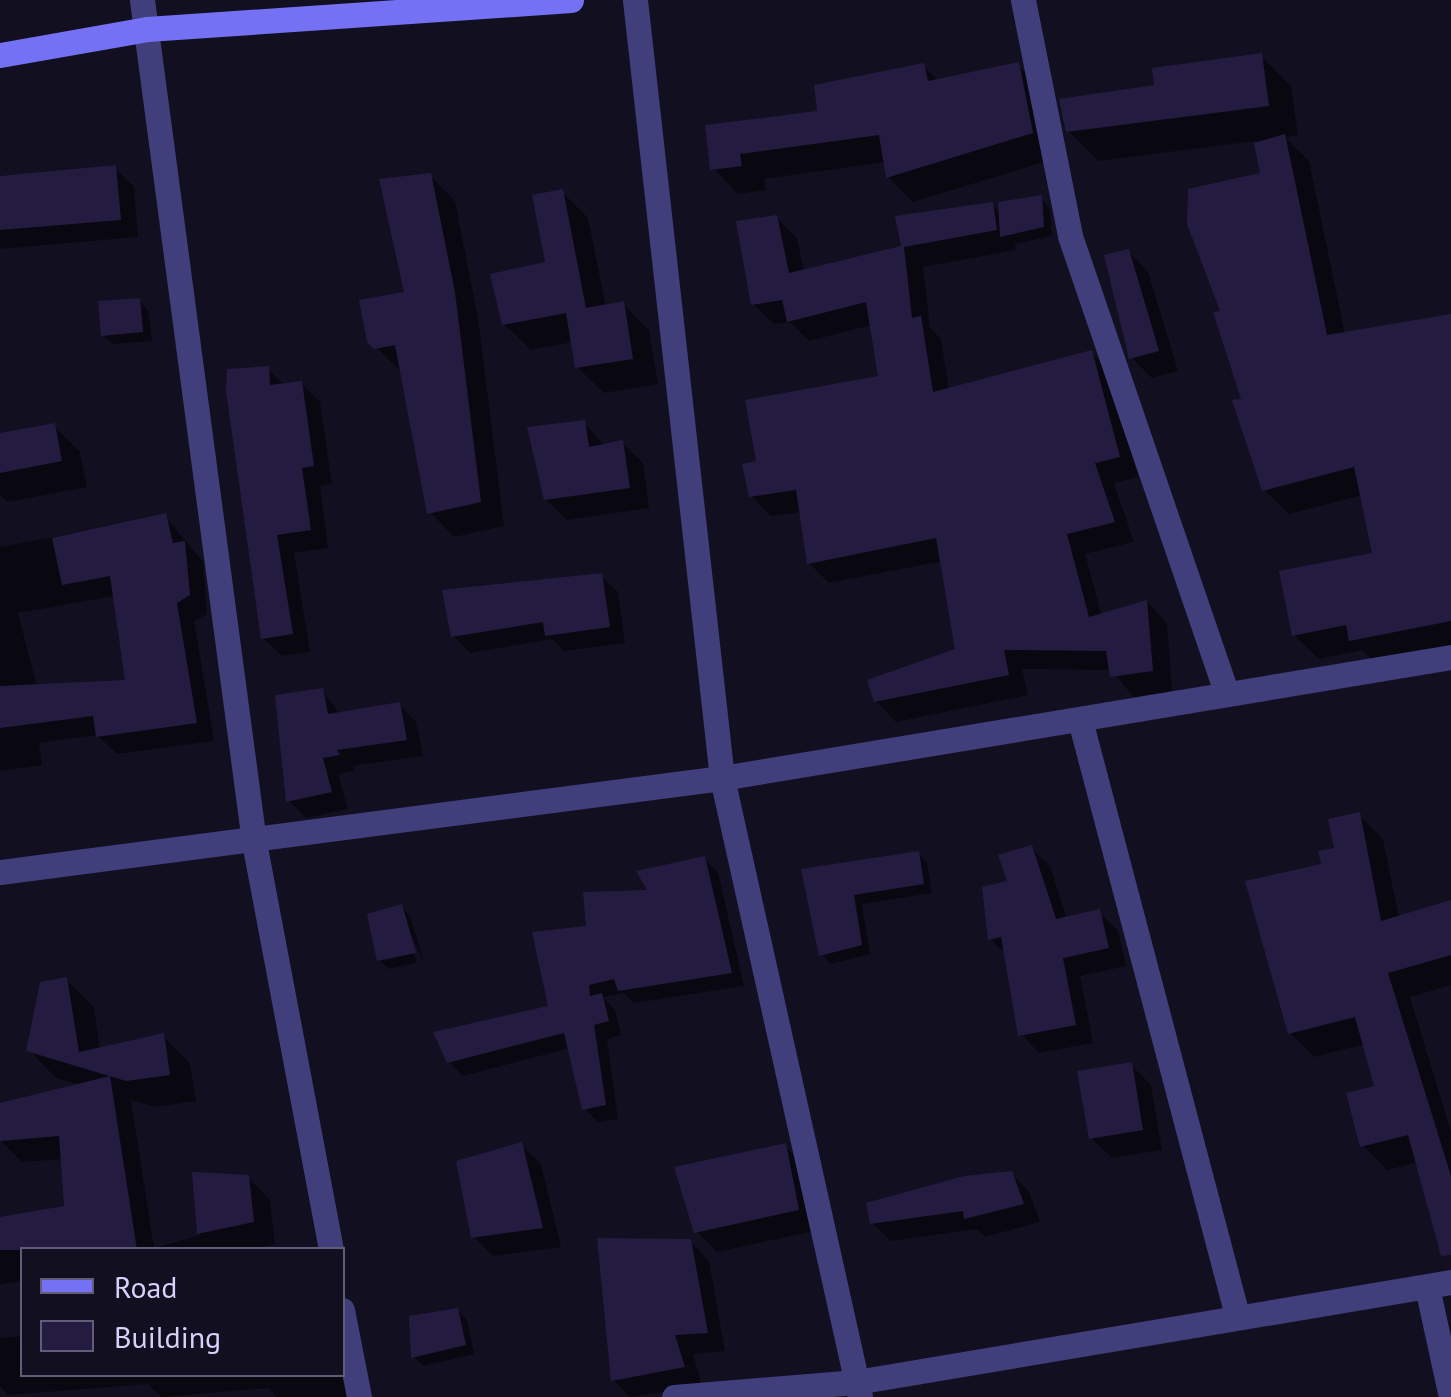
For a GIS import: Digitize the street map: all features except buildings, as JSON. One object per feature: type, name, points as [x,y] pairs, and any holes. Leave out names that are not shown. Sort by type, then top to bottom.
[{"type":"street","points":[[142,0],[254,842],[330,1247]]},
{"type":"street","points":[[0,55],[146,29],[570,0]]},
{"type":"street","points":[[635,0],[722,778],[858,1390]]},
{"type":"street","points":[[1023,0],[1070,236],[1226,692]]},
{"type":"street","points":[[0,872],[254,842],[722,778],[1451,658]]},
{"type":"street","points":[[1080,720],[1237,1315]]},
{"type":"street","points":[[674,1397],[858,1390],[1237,1315],[1439,1284],[1451,1397]]},
{"type":"street","points":[[345,1325],[359,1397]]}]
